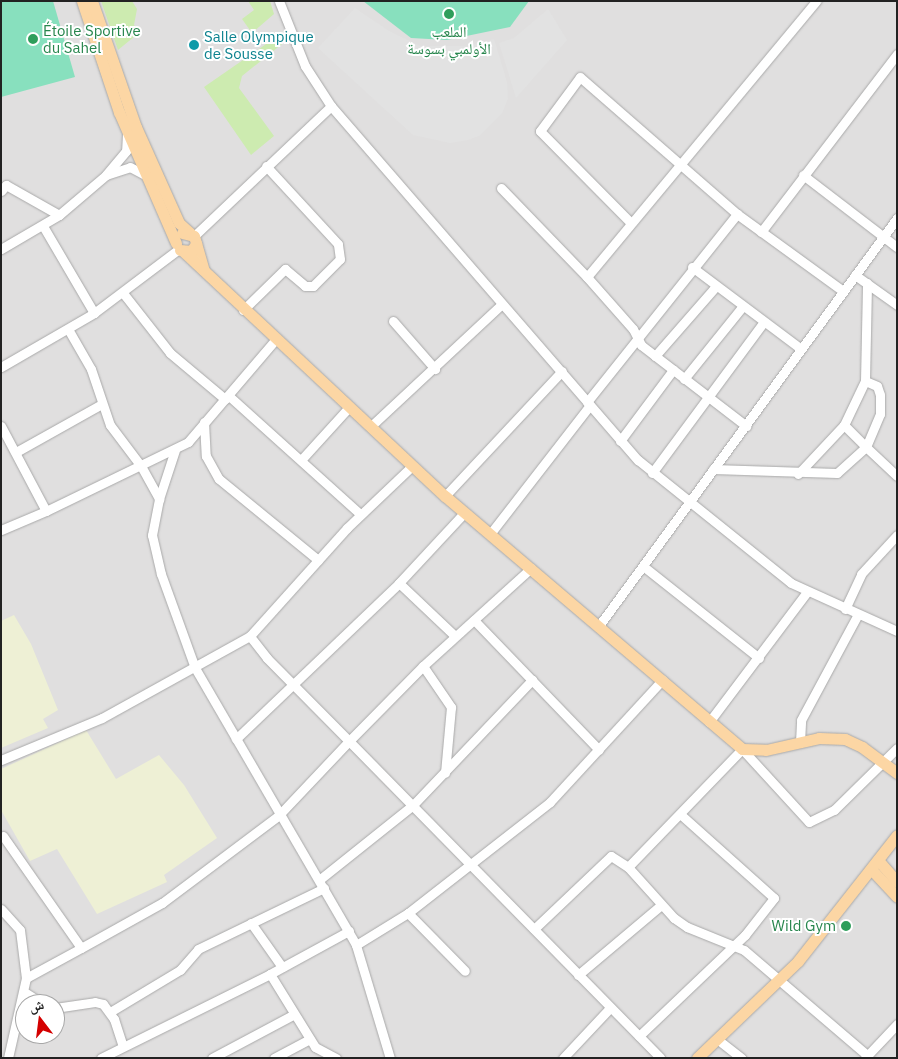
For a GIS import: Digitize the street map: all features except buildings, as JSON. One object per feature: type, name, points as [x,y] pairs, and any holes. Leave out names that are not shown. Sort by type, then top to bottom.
[{"type":"main road","points":[[82,1],[127,132],[180,248],[243,310],[464,513],[742,749],[766,750],[819,738],[845,739],[884,762],[897,773]]},
{"type":"main road","points":[[92,1],[136,127],[179,223],[194,237],[205,271]]},
{"type":"main road","points":[[180,248],[180,234],[194,237]]},
{"type":"main road","points":[[180,248],[191,251],[194,237]]},
{"type":"main road","points":[[697,1058],[780,979],[875,865],[897,835]]},
{"type":"main road","points":[[875,865],[897,882]]},
{"type":"main road","points":[[875,865],[897,897]]},
{"type":"street","points":[[279,1],[305,66],[331,106],[620,440],[652,473],[806,592],[897,631]]},
{"type":"street","points":[[587,277],[630,222],[816,1]]},
{"type":"street","points":[[761,232],[897,54]]},
{"type":"street","points":[[630,222],[540,131],[580,77],[678,165],[737,214],[843,291]]},
{"type":"street","points":[[194,237],[266,166],[331,106]]},
{"type":"street","points":[[1,249],[59,215],[106,175],[126,151],[127,132]]},
{"type":"street","points":[[243,310],[285,269],[305,286],[313,286],[340,259],[338,244],[298,197],[266,166]]},
{"type":"street","points":[[106,175],[130,167],[140,170],[148,177]]},
{"type":"street","points":[[803,176],[897,247]]},
{"type":"street","points":[[1,190],[6,184],[59,215]]},
{"type":"street","points":[[500,188],[587,277],[638,340],[655,356],[746,426]]},
{"type":"street","points":[[490,534],[692,267],[737,214]]},
{"type":"street","points":[[598,627],[746,426],[800,348],[897,218]]},
{"type":"street","points":[[43,226],[94,313]]},
{"type":"street","points":[[1,367],[94,313],[123,293],[180,248]]},
{"type":"street","points":[[692,267],[763,323],[800,348]]},
{"type":"street","points":[[855,275],[897,305]]},
{"type":"street","points":[[798,474],[844,425],[865,381],[867,284]]},
{"type":"street","points":[[655,356],[716,286]]},
{"type":"street","points":[[123,293],[170,353],[301,460],[360,514]]},
{"type":"street","points":[[370,427],[502,304]]},
{"type":"street","points":[[684,379],[742,307]]},
{"type":"street","points":[[393,321],[435,368]]},
{"type":"street","points":[[652,473],[706,396],[763,323]]},
{"type":"street","points":[[68,329],[91,368],[110,425],[142,466],[159,499]]},
{"type":"street","points":[[1,530],[142,466],[188,442],[275,340]]},
{"type":"street","points":[[620,440],[673,370]]},
{"type":"street","points":[[445,496],[562,371]]},
{"type":"street","points":[[713,469],[798,474],[837,473],[866,447],[875,431],[880,395],[877,386],[865,381]]},
{"type":"street","points":[[16,452],[102,404]]},
{"type":"street","points":[[301,460],[349,407]]},
{"type":"street","points":[[204,422],[206,456],[219,479],[318,560]]},
{"type":"street","points":[[844,425],[897,476]]},
{"type":"street","points":[[1,426],[46,511]]},
{"type":"street","points":[[175,450],[159,499],[152,535],[154,551],[195,668],[279,815],[349,931],[356,945],[390,1058]]},
{"type":"street","points":[[1,760],[102,718],[250,636],[360,514],[412,466]]},
{"type":"street","points":[[236,739],[399,583],[464,513]]},
{"type":"street","points":[[845,609],[861,574],[897,535]]},
{"type":"street","points":[[643,566],[759,658]]},
{"type":"street","points":[[26,978],[162,902],[279,815],[423,666],[531,568]]},
{"type":"street","points":[[399,583],[455,636]]},
{"type":"street","points":[[710,722],[806,592]]},
{"type":"street","points":[[800,742],[801,720],[858,614]]},
{"type":"street","points":[[474,620],[599,750]]},
{"type":"street","points":[[250,636],[293,684],[660,1058]]},
{"type":"street","points":[[423,666],[451,707],[445,773]]},
{"type":"street","points":[[319,880],[413,805],[532,680]]},
{"type":"street","points":[[356,945],[408,913],[472,866],[550,802],[662,680]]},
{"type":"street","points":[[628,867],[742,749],[809,822],[834,810],[897,748]]},
{"type":"street","points":[[639,1036],[733,944],[745,935],[774,898],[680,814]]},
{"type":"street","points":[[2,836],[81,948]]},
{"type":"street","points":[[534,929],[608,856],[628,867],[661,904],[687,928],[733,944],[780,979],[866,1057],[897,1024]]},
{"type":"street","points":[[110,1012],[180,970],[198,949],[324,888]]},
{"type":"street","points":[[578,975],[661,904]]},
{"type":"street","points":[[1,909],[20,930],[26,978],[26,993],[8,1058]]},
{"type":"street","points":[[408,913],[465,971]]},
{"type":"street","points":[[252,923],[282,967]]},
{"type":"street","points":[[103,1057],[270,974],[349,931]]},
{"type":"street","points":[[270,974],[309,1039],[321,1053],[336,1058]]},
{"type":"street","points":[[65,1006],[95,1002],[110,1012],[123,1046]]},
{"type":"street","points":[[563,1058],[610,1008]]},
{"type":"street","points":[[212,1058],[293,1015]]},
{"type":"street","points":[[274,1058],[309,1039]]},
{"type":"street","points":[[717,1039],[741,1058]]},
{"type":"shaded area","points":[[1,1],[897,1],[897,1058],[1,1058]]},
{"type":"shaded area","points":[[355,8],[389,31],[420,46],[467,46],[494,39],[507,82],[508,98],[502,113],[479,136],[468,140],[450,143],[413,135],[318,48]]},
{"type":"shaded area","points":[[548,9],[567,40],[516,98],[499,43],[514,38]]},
{"type":"green space","name":"Étoile Sportive du Sahel","points":[[1,1],[53,1],[75,77],[1,97]]},
{"type":"green space","points":[[101,1],[132,1],[137,9],[134,25],[140,32],[118,50]]},
{"type":"green space","points":[[248,1],[270,1],[274,14],[252,33],[242,19],[254,10]]},
{"type":"green space","name":"الملعب الأولمبي بسوسة","points":[[363,1],[529,1],[510,27],[447,40],[411,38]]},
{"type":"green space","points":[[282,33],[282,44],[242,76],[239,88],[274,136],[251,155],[204,87]]},
{"type":"green space","points":[[14,615],[31,644],[58,710],[43,719],[48,728],[1,748],[1,621]]},
{"type":"green space","points":[[86,730],[116,779],[159,755],[184,785],[217,838],[164,875],[167,882],[97,914],[57,849],[30,861],[1,810],[1,769]]},
{"type":"place","name":"الملعب الأولمبي بسوسة","points":[[449,14]]},
{"type":"place","name":"Étoile Sportive du Sahel","points":[[33,39]]},
{"type":"place","name":"Salle Olympique de Sousse","points":[[194,45]]},
{"type":"place","name":"Wild Gym","points":[[846,926]]}]
